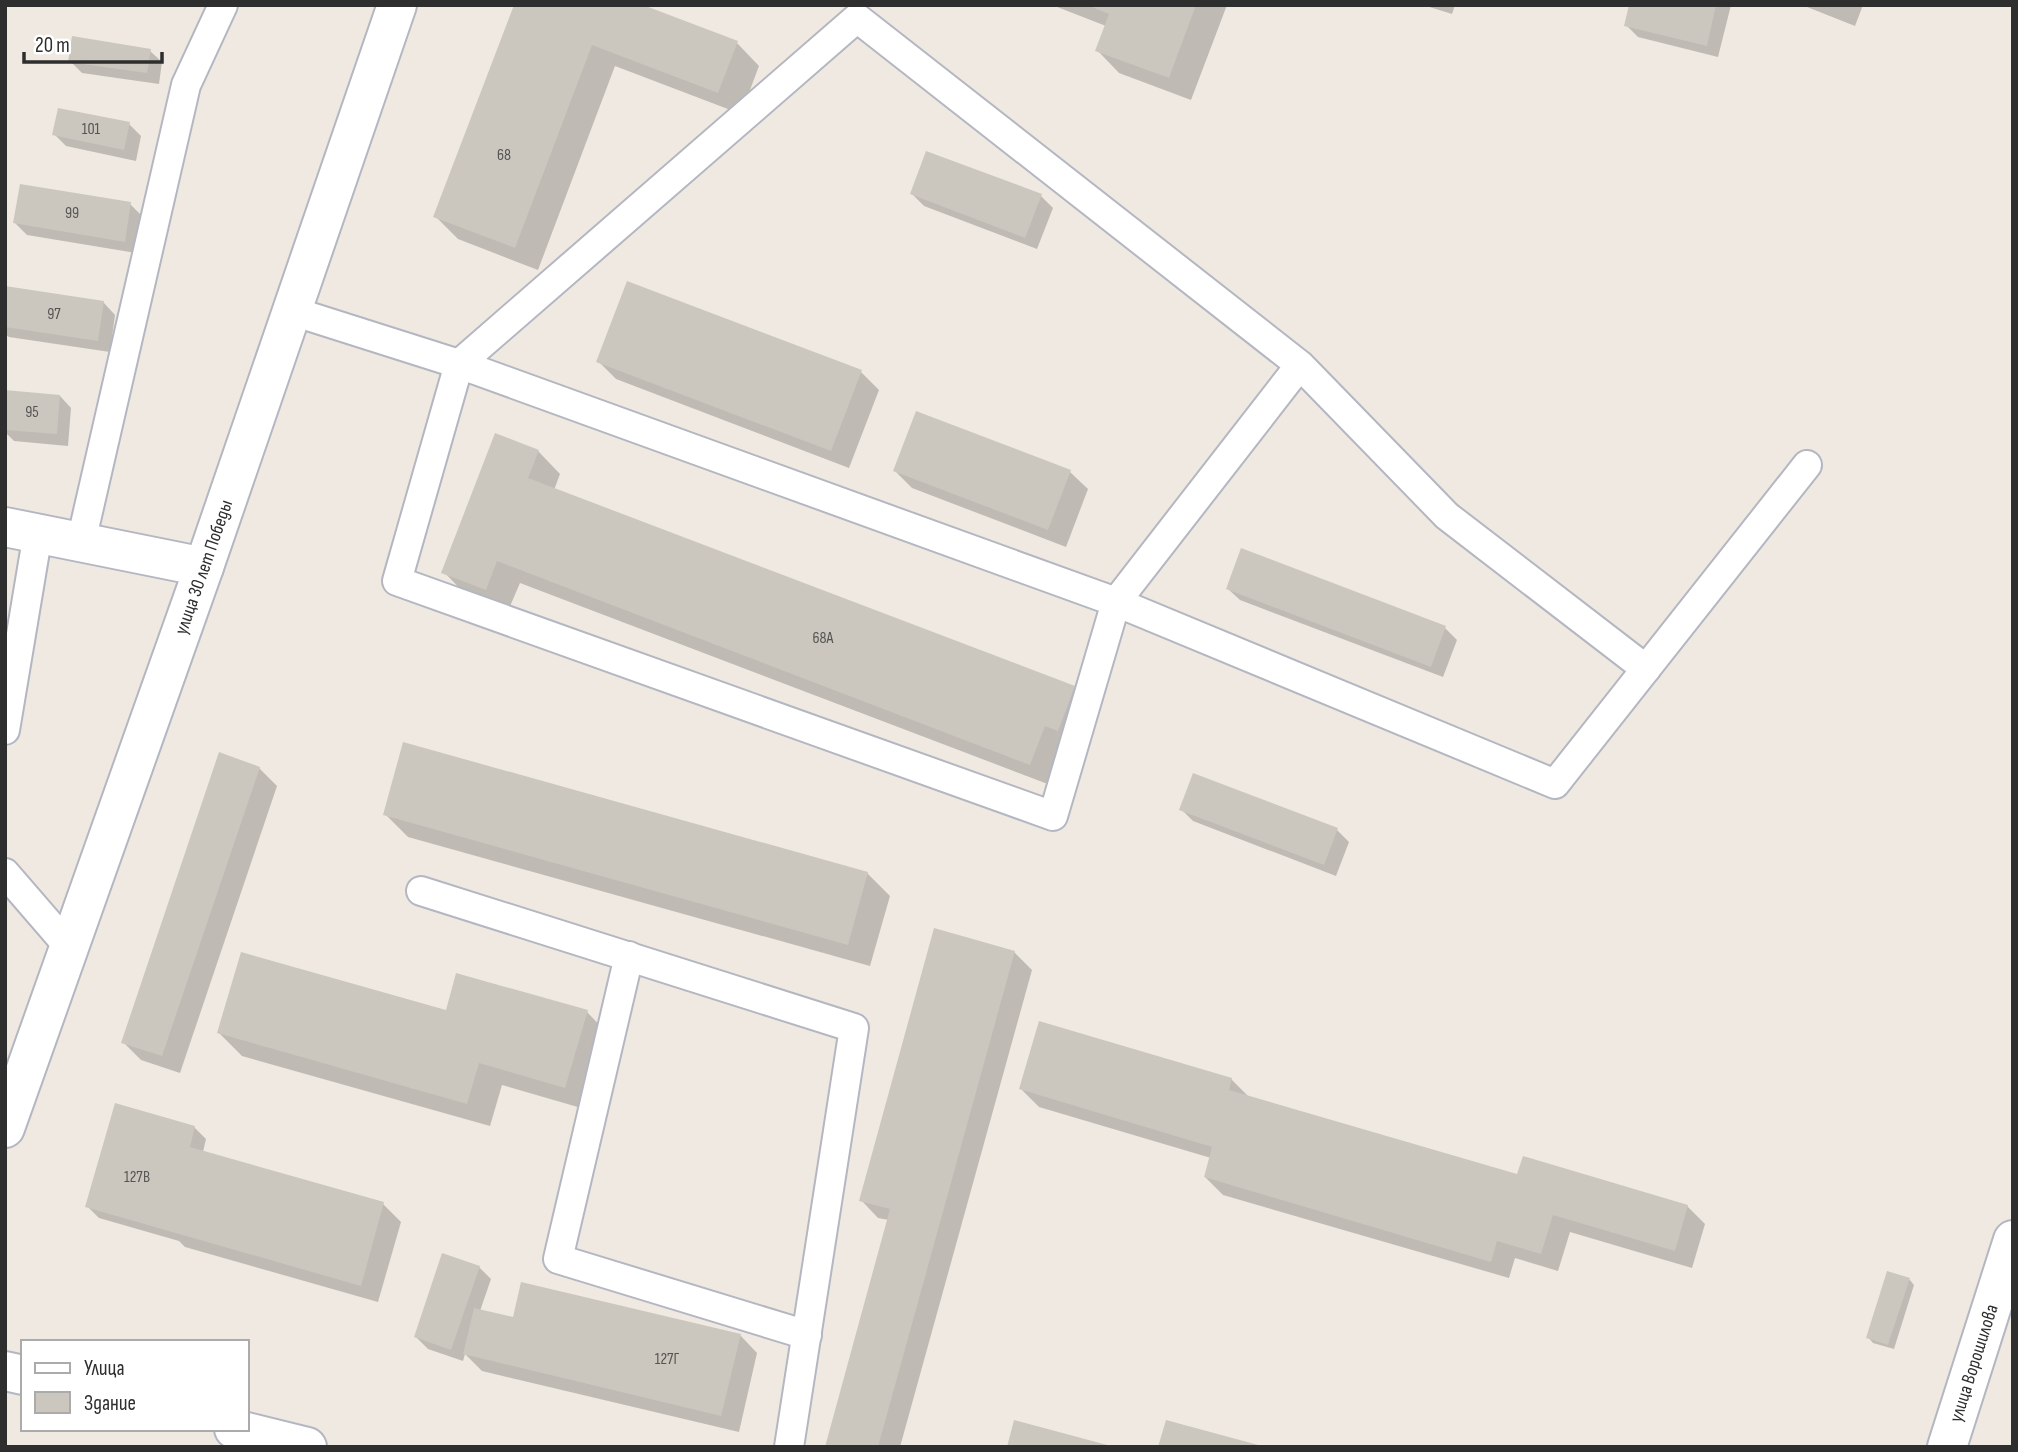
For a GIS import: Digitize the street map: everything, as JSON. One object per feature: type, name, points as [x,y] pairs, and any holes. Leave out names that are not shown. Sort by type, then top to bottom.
[{"type":"street","name":"улица 30 лет Победы","points":[[5,1128],[204,567],[397,5]]},
{"type":"street","points":[[22,530],[204,567]]},
{"type":"street","name":"улица Ворошилова","points":[[1947,1447],[2013,1240]]},
{"type":"street","points":[[242,1431],[307,1447]]},
{"type":"lane","points":[[81,542],[186,85],[223,5]]},
{"type":"lane","points":[[1300,365],[1116,602],[1053,816],[397,581],[459,364],[857,18],[1300,365],[1447,516],[1646,669]]},
{"type":"lane","points":[[292,311],[459,364],[1116,602],[1555,784],[1807,465]]},
{"type":"lane","points":[[5,730],[22,530]]},
{"type":"lane","points":[[5,873],[69,947]]},
{"type":"lane","points":[[421,891],[854,1028],[789,1447]]},
{"type":"lane","points":[[629,956],[558,1259],[807,1335]]},
{"type":"building","points":[[514,5],[643,5],[738,41],[718,93],[592,45],[515,248],[433,217]]},
{"type":"building","points":[[1087,5],[1196,5],[1169,78],[1095,51],[1109,14]]},
{"type":"building","points":[[1629,5],[1716,5],[1707,46],[1624,26]]},
{"type":"building","points":[[72,36],[151,49],[147,73],[68,62]]},
{"type":"building","points":[[58,108],[130,122],[124,150],[52,135]]},
{"type":"building","points":[[926,151],[1042,194],[1025,238],[910,194]]},
{"type":"building","points":[[20,184],[131,202],[125,242],[13,223]]},
{"type":"building","points":[[627,281],[862,370],[831,451],[596,362]]},
{"type":"building","points":[[5,286],[104,301],[98,341],[5,327]]},
{"type":"building","points":[[5,390],[60,395],[57,434],[5,430]]},
{"type":"building","points":[[916,411],[1071,470],[1048,530],[893,471]]},
{"type":"building","points":[[495,433],[539,450],[528,478],[1075,686],[1058,731],[1045,726],[1030,765],[497,561],[486,590],[441,573]]},
{"type":"building","points":[[1241,548],[1446,626],[1431,667],[1226,589]]},
{"type":"building","points":[[403,742],[868,872],[848,945],[383,815]]},
{"type":"building","points":[[219,752],[260,767],[162,1056],[121,1043]]},
{"type":"building","points":[[1193,773],[1338,828],[1324,865],[1179,810]]},
{"type":"building","points":[[934,928],[1015,951],[878,1447],[825,1447],[890,1209],[859,1201]]},
{"type":"building","points":[[241,952],[446,1010],[456,973],[588,1010],[565,1088],[479,1063],[467,1104],[217,1033]]},
{"type":"building","points":[[1039,1021],[1232,1078],[1229,1090],[1517,1174],[1523,1156],[1688,1205],[1675,1251],[1553,1215],[1541,1254],[1497,1241],[1491,1262],[1204,1177],[1212,1147],[1019,1089]]},
{"type":"building","points":[[115,1103],[195,1126],[190,1147],[384,1202],[361,1286],[85,1207]]},
{"type":"building","points":[[442,1253],[480,1266],[451,1350],[414,1337]]},
{"type":"building","points":[[1887,1271],[1910,1278],[1888,1345],[1866,1338]]},
{"type":"building","points":[[521,1282],[741,1334],[721,1416],[463,1354],[474,1308],[513,1317]]},
{"type":"building","points":[[1014,1420],[1111,1446],[1111,1447],[1007,1447]]},
{"type":"building","points":[[1166,1420],[1262,1446],[1262,1447],[1158,1447]]}]
